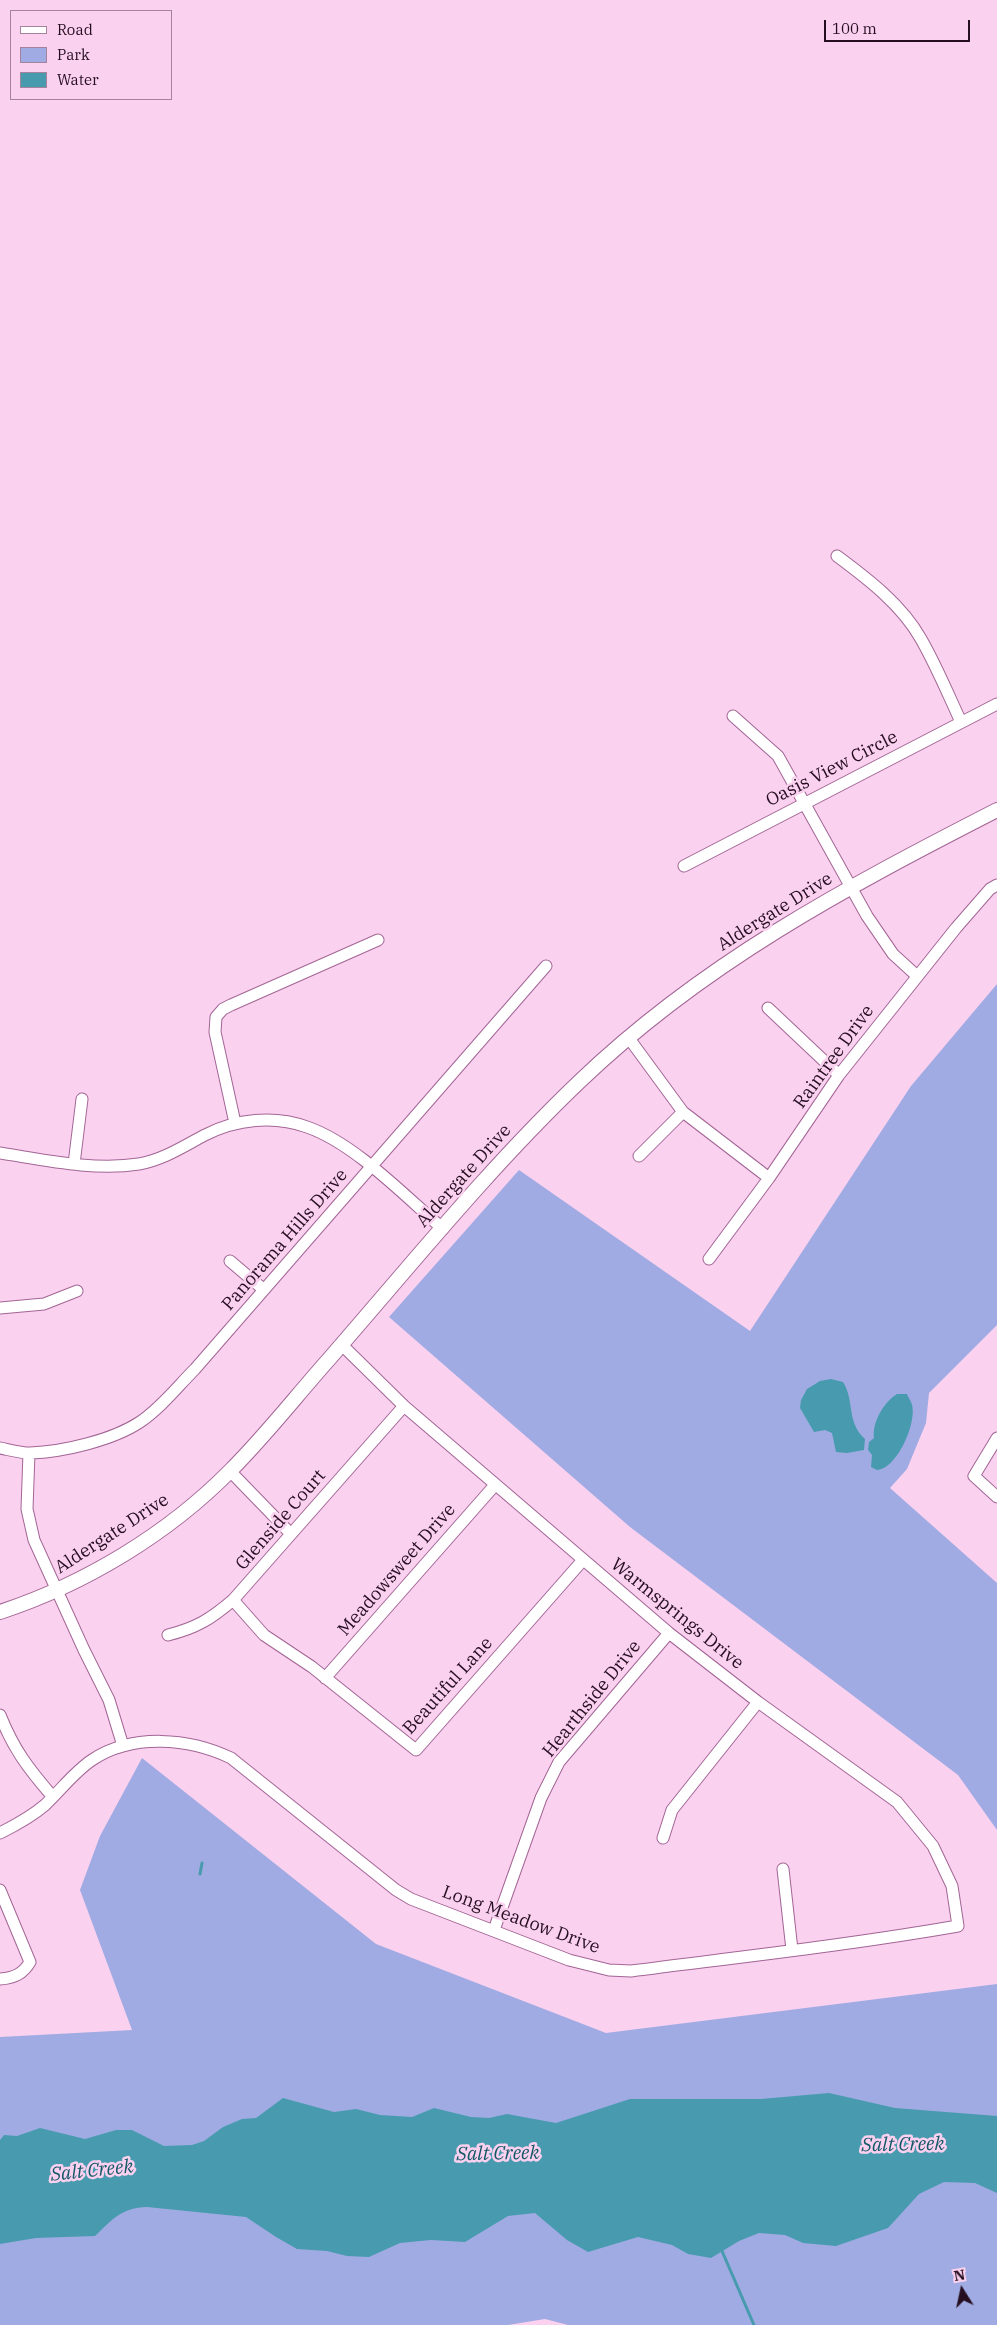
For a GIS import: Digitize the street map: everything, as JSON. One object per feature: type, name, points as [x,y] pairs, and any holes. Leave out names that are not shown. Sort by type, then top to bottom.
[{"type":"street","points":[[837,556],[866,577],[897,606],[921,637],[962,722]]},
{"type":"street","name":"Oasis View Circle","points":[[684,866],[997,704]]},
{"type":"street","points":[[733,716],[778,756],[867,916],[893,954],[917,976]]},
{"type":"street","name":"Aldergate Drive","points":[[0,1612],[57,1591],[114,1560],[168,1524],[230,1471],[533,1127],[628,1037],[695,985],[771,933],[850,886],[997,810]]},
{"type":"street","name":"Raintree Drive","points":[[709,1260],[769,1178],[840,1075],[917,976],[933,960],[956,928],[990,889],[997,885]]},
{"type":"street","points":[[234,1122],[215,1032],[216,1017],[223,1009],[231,1005],[378,940]]},
{"type":"street","name":"Panorama Hills Drive","points":[[0,1448],[29,1453],[72,1447],[107,1438],[140,1422],[166,1399],[195,1368],[546,966]]},
{"type":"street","points":[[768,1008],[840,1075]]},
{"type":"street","points":[[628,1037],[683,1112],[769,1178]]},
{"type":"street","points":[[74,1164],[82,1100]]},
{"type":"street","points":[[639,1156],[683,1112]]},
{"type":"street","points":[[0,1153],[74,1164],[110,1166],[140,1164],[167,1155],[207,1133],[234,1122],[269,1119],[307,1127],[347,1148],[372,1167],[443,1229]]},
{"type":"street","points":[[230,1261],[263,1289]]},
{"type":"street","points":[[0,1308],[44,1304],[77,1291]]},
{"type":"street","name":"Warmsprings Drive","points":[[341,1344],[404,1406],[669,1633],[758,1702],[897,1802],[933,1846],[952,1886],[958,1926]]},
{"type":"street","name":"Glenside Court","points":[[168,1635],[185,1631],[211,1619],[233,1600],[404,1406]]},
{"type":"street","points":[[997,1438],[974,1476],[997,1497]]},
{"type":"street","points":[[29,1453],[27,1510],[34,1540],[109,1700],[123,1746]]},
{"type":"street","points":[[230,1471],[291,1534]]},
{"type":"street","name":"Meadowsweet Drive","points":[[325,1678],[495,1485]]},
{"type":"street","name":"Beautiful Lane","points":[[233,1600],[264,1635],[325,1678],[416,1750],[583,1560]]},
{"type":"street","name":"Hearthside Drive","points":[[494,1930],[541,1798],[559,1762],[669,1633]]},
{"type":"street","points":[[663,1838],[672,1810],[758,1702]]},
{"type":"street","points":[[0,1715],[10,1742],[24,1763],[52,1796]]},
{"type":"street","name":"Long Meadow Drive","points":[[0,1833],[21,1823],[92,1760],[123,1746],[164,1741],[190,1743],[213,1749],[231,1758],[411,1900],[569,1960],[609,1970],[631,1970],[792,1950],[900,1936],[958,1926]]},
{"type":"street","points":[[783,1869],[792,1950]]},
{"type":"street","points":[[0,1890],[30,1962],[25,1970],[17,1976],[0,1978]]},
{"type":"green space","points":[[997,984],[997,1325],[929,1393],[926,1423],[907,1469],[890,1488],[997,1583],[997,1830],[958,1775],[630,1527],[389,1317],[519,1170],[750,1331],[911,1086]]},
{"type":"green space","points":[[142,1758],[376,1944],[606,2033],[997,1984],[997,2325],[568,2325],[545,2319],[508,2325],[0,2325],[0,2037],[132,2030],[80,1890],[100,1836]]},
{"type":"water","points":[[831,1379],[843,1382],[847,1389],[855,1426],[865,1439],[864,1450],[847,1453],[836,1452],[832,1433],[825,1430],[814,1432],[800,1408],[801,1400],[807,1389],[820,1381]]},
{"type":"water","points":[[897,1394],[907,1394],[912,1405],[911,1423],[904,1444],[898,1454],[892,1462],[884,1468],[877,1470],[871,1467],[872,1455],[868,1450],[869,1442],[874,1438],[875,1425],[883,1407]]},
{"type":"water","name":"Salt Creek","points":[[829,2093],[895,2108],[997,2116],[997,2193],[975,2183],[944,2182],[919,2194],[888,2228],[836,2246],[803,2243],[785,2235],[759,2233],[739,2241],[711,2258],[688,2254],[672,2245],[638,2237],[588,2252],[567,2240],[535,2213],[508,2216],[465,2242],[431,2240],[400,2243],[369,2257],[297,2249],[246,2217],[147,2207],[124,2212],[95,2236],[36,2238],[0,2244],[0,2140],[4,2135],[17,2136],[40,2128],[85,2139],[116,2130],[132,2130],[164,2146],[192,2145],[204,2141],[223,2127],[242,2119],[256,2118],[283,2098],[334,2112],[356,2109],[380,2115],[412,2117],[434,2108],[471,2117],[489,2118],[507,2114],[556,2123],[630,2099],[761,2099]]},
{"type":"waterway","points":[[200,1874],[202,1863]]},
{"type":"waterway","points":[[722,2251],[754,2325]]}]
